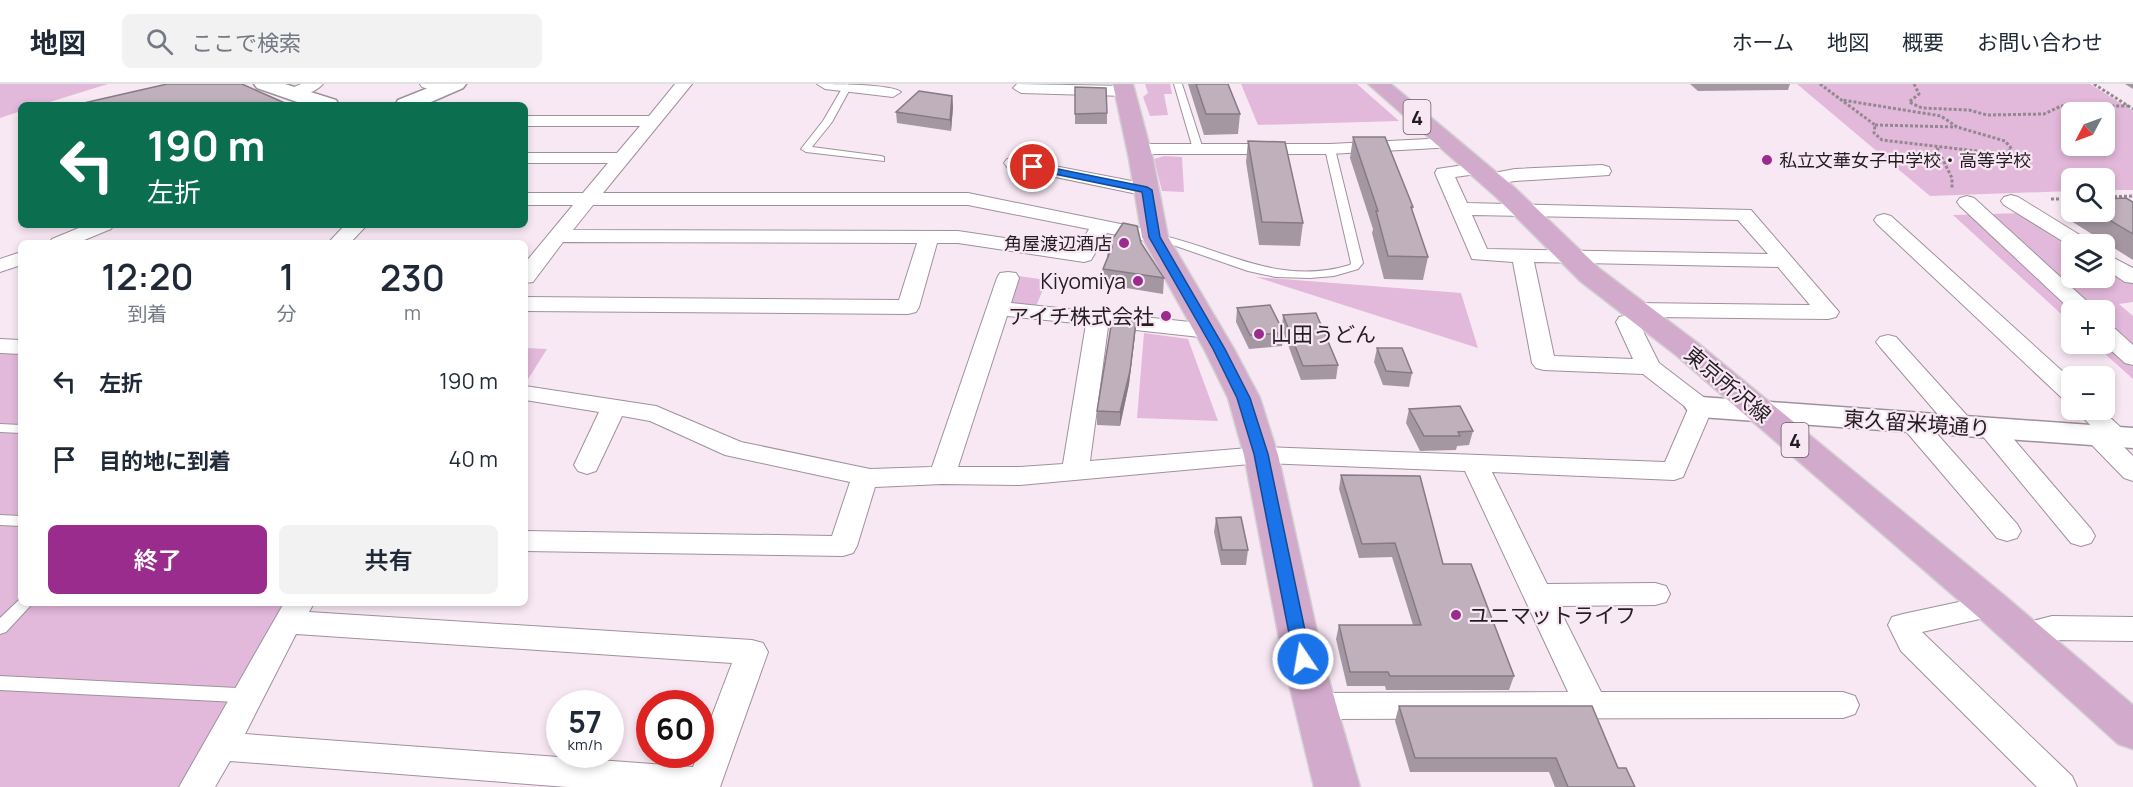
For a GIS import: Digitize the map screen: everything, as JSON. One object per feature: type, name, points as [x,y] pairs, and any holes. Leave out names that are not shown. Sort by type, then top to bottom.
[{"type":"main road","name":"東京所沢線","points":[[1378,84],[1525,211],[1570,258],[1688,350],[1761,411],[2024,634],[2133,731]]},
{"type":"main road","points":[[1124,87],[1155,237],[1244,398],[1261,454],[1303,659],[1337,787]]},
{"type":"street","points":[[264,84],[319,102]]},
{"type":"street","points":[[293,93],[315,84]]},
{"type":"street","points":[[528,273],[587,198],[624,158],[684,84]]},
{"type":"street","points":[[825,84],[893,92]]},
{"type":"street","points":[[412,102],[443,86]]},
{"type":"street","points":[[1021,88],[1124,87]]},
{"type":"street","points":[[528,121],[654,121]]},
{"type":"street","points":[[1138,149],[1330,149],[1448,143]]},
{"type":"street","points":[[528,158],[624,158]]},
{"type":"street","points":[[1012,163],[1147,190]]},
{"type":"street","points":[[1601,170],[1515,175],[1444,173],[1479,255],[1783,261]]},
{"type":"street","points":[[528,198],[968,199],[1155,237]]},
{"type":"street","points":[[1960,198],[2072,300]]},
{"type":"street","points":[[2011,201],[2065,234]]},
{"type":"street","points":[[528,393],[657,414],[734,449],[865,477],[1020,476],[1261,454],[1674,471],[1701,407],[1649,367],[1627,322],[1641,315],[1828,312],[1744,214],[1459,210]]},
{"type":"street","points":[[1884,220],[2061,384]]},
{"type":"street","points":[[557,236],[958,237],[1084,256],[1100,227]]},
{"type":"street","points":[[66,240],[96,228]]},
{"type":"street","points":[[341,240],[354,228]]},
{"type":"street","points":[[528,304],[908,307],[929,237]]},
{"type":"street","points":[[1522,257],[1544,363],[1649,367]]},
{"type":"street","points":[[0,266],[18,259]]},
{"type":"street","points":[[2115,266],[2133,277]]},
{"type":"street","points":[[942,475],[1008,278]]},
{"type":"street","points":[[998,308],[1209,331]]},
{"type":"street","points":[[1075,471],[1098,319]]},
{"type":"street","points":[[2115,341],[2133,358]]},
{"type":"street","points":[[1888,342],[1976,427],[2081,536]]},
{"type":"street","points":[[0,346],[18,347]]},
{"type":"street","points":[[588,465],[615,407]]},
{"type":"street","name":"東久留米境通り","points":[[1701,407],[1976,427],[2109,430]]},
{"type":"street","points":[[1912,423],[2007,531]]},
{"type":"street","points":[[2109,430],[2133,472]]},
{"type":"street","points":[[1474,463],[1591,706]]},
{"type":"street","points":[[528,541],[843,546],[865,477]]},
{"type":"street","points":[[1538,595],[1655,594]]},
{"type":"street","points":[[1991,606],[1903,625],[1912,643],[2060,787]]},
{"type":"street","points":[[196,787],[224,746],[293,612],[752,652],[704,785],[224,746]]},
{"type":"street","points":[[2024,634],[2052,628],[2133,629]]},
{"type":"street","points":[[1316,706],[1843,705]]},
{"type":"lane","points":[[1178,84],[1198,149]]},
{"type":"lane","points":[[857,86],[806,149],[880,159]]},
{"type":"lane","points":[[1155,237],[1175,240],[1269,272],[1319,274],[1354,267],[1357,262],[1330,149]]},
{"type":"lane","points":[[0,428],[18,429]]},
{"type":"lane","points":[[0,520],[18,521]]},
{"type":"lane","points":[[0,628],[22,606]]},
{"type":"lane","points":[[0,684],[237,695]]},
{"type":"path","points":[[1820,84],[1875,124],[1957,127],[2005,141],[2012,149],[2001,154],[1966,148],[1937,148],[1882,140],[1874,133],[1875,124]]},
{"type":"path","points":[[1914,84],[1919,94],[1909,102],[1920,109],[1941,116],[1957,127]]},
{"type":"path","points":[[2094,84],[2133,109]]},
{"type":"path","points":[[1842,100],[1920,109],[1969,110],[1987,115],[2044,114],[2061,106],[2129,106]]},
{"type":"path","points":[[1937,148],[1960,198]]},
{"type":"path","points":[[2115,197],[2133,196]]},
{"type":"shaded area","points":[[0,84],[108,84],[50,102],[18,102],[18,112],[0,118]]},
{"type":"shaded area","points":[[1145,84],[1170,84],[1172,94],[1164,94],[1168,115],[1150,116],[1143,97],[1148,93]]},
{"type":"shaded area","points":[[1241,84],[1357,84],[1399,121],[1258,125]]},
{"type":"shaded area","points":[[1797,84],[2090,84],[2133,111],[2133,190],[2115,190],[2115,168],[2061,168],[2061,191],[1930,196]]},
{"type":"shaded area","points":[[1164,156],[1182,157],[1184,192],[1162,191],[1154,159]]},
{"type":"shaded area","points":[[2024,213],[2061,235],[2061,288],[2115,288],[2115,269],[2133,281],[2133,302],[2119,304],[2133,316],[2133,379],[2105,354],[2115,354],[2115,300],[2061,300],[2061,314],[1953,215]]},
{"type":"shaded area","points":[[1011,275],[1047,280],[1034,311],[1001,307]]},
{"type":"shaded area","points":[[1256,277],[1461,293],[1478,348]]},
{"type":"shaded area","points":[[1144,333],[1188,339],[1218,421],[1137,418]]},
{"type":"shaded area","points":[[528,348],[547,349],[528,379]]},
{"type":"shaded area","points":[[0,352],[18,353],[18,606],[287,606],[185,787],[0,787]]},
{"type":"building","points":[[167,84],[242,84],[282,102],[88,102]]},
{"type":"building","points":[[1196,84],[1228,84],[1240,114],[1206,114]]},
{"type":"building","points":[[1075,87],[1106,88],[1107,113],[1075,114]]},
{"type":"building","points":[[919,91],[952,96],[950,120],[896,112]]},
{"type":"building","points":[[1353,137],[1385,137],[1413,207],[1411,207],[1428,257],[1388,256],[1376,211],[1378,211]]},
{"type":"building","points":[[1248,141],[1285,142],[1303,223],[1262,222]]},
{"type":"building","points":[[2115,198],[2126,198],[2133,202],[2133,234],[2113,222],[2115,222]]},
{"type":"building","points":[[1123,223],[1137,226],[1141,243],[1164,278],[1103,269],[1112,247],[1108,246]]},
{"type":"building","points":[[1270,305],[1284,333],[1250,335],[1237,308]]},
{"type":"building","points":[[1316,313],[1338,365],[1303,366],[1283,315]]},
{"type":"building","points":[[1112,320],[1136,321],[1130,371],[1120,412],[1097,411]]},
{"type":"building","points":[[1377,348],[1402,348],[1412,373],[1386,371]]},
{"type":"building","points":[[1460,406],[1473,431],[1458,432],[1460,436],[1424,436],[1409,409]]},
{"type":"building","points":[[1341,475],[1420,476],[1443,564],[1471,564],[1514,676],[1390,676],[1388,672],[1350,672],[1339,625],[1421,625],[1395,543],[1362,544]]},
{"type":"building","points":[[1241,517],[1248,550],[1222,550],[1216,518]]},
{"type":"building","points":[[1399,706],[1592,706],[1618,768],[1626,768],[1635,787],[1568,787],[1556,758],[1415,758]]},
{"type":"place","name":"私立文華女子中学校・高等学校","points":[[1767,160]]},
{"type":"place","name":"角屋渡辺酒店","points":[[1124,243]]},
{"type":"place","name":"Kiyomiya","points":[[1138,281]]},
{"type":"place","name":"アイチ株式会社","points":[[1166,316]]},
{"type":"place","name":"山田うどん","points":[[1259,334]]},
{"type":"place","name":"ユニマットライフ","points":[[1456,615]]},
{"type":"route","points":[[1033,167],[1147,190],[1155,237],[1219,349],[1244,398],[1261,454],[1303,659]]}]
